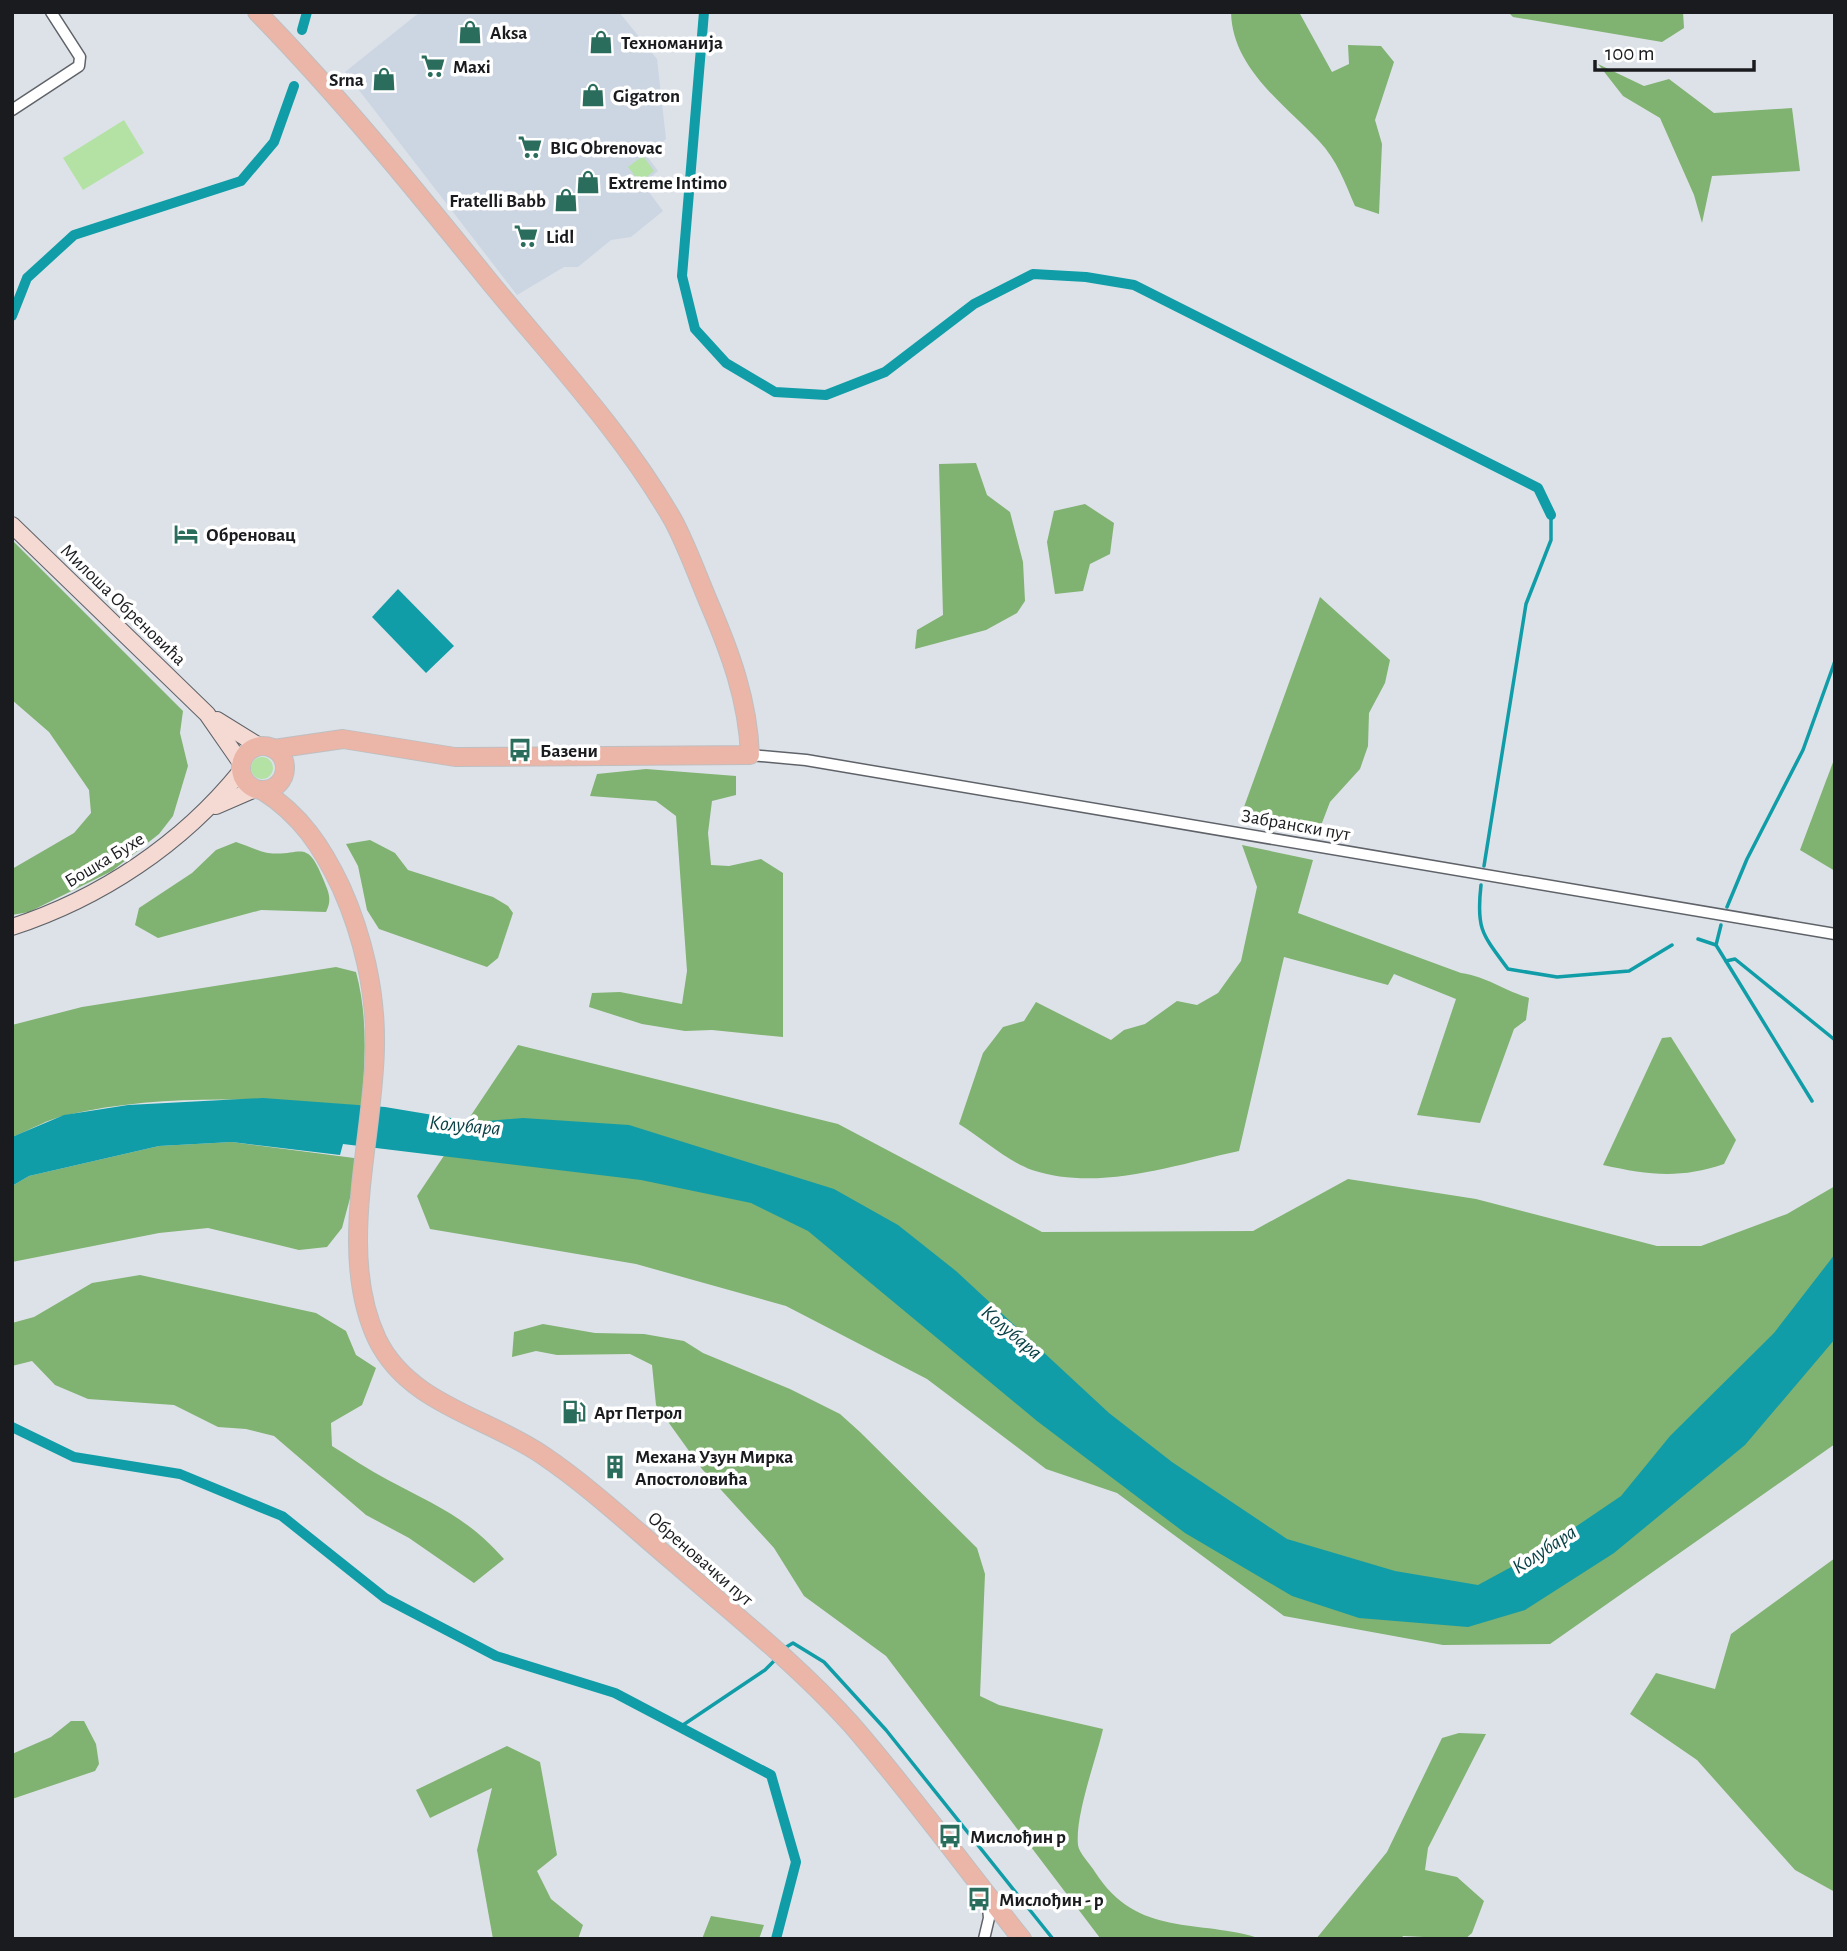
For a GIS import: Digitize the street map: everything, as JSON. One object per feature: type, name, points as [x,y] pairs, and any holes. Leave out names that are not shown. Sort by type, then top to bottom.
[{"type":"main road","points":[[257,12],[343,102],[617,437],[659,498],[675,524],[729,648],[749,727],[750,755],[455,757],[427,755],[357,740],[327,740],[247,752],[241,767],[244,780],[291,810],[315,839]]},
{"type":"main road","points":[[259,790],[277,786],[284,771],[327,740]]},
{"type":"main road","points":[[266,748],[284,771],[315,839]]},
{"type":"main road","name":"Обреновачки пут","points":[[315,839],[345,896],[363,952],[373,1007],[374,1066],[359,1239],[359,1281],[367,1315],[383,1351],[398,1370],[436,1399],[508,1434],[550,1460],[587,1488],[781,1654],[875,1753],[987,1894],[1018,1938]]},
{"type":"street","points":[[12,110],[79,66],[80,57],[51,12]]},
{"type":"street","name":"Милоша Обреновића","points":[[12,525],[207,713],[266,748]]},
{"type":"street","name":"Милоша Обреновића","points":[[207,713],[241,767]]},
{"type":"street","name":"Забрански пут","points":[[750,755],[806,760],[1835,934]]},
{"type":"street","name":"Бошка Бухе","points":[[207,810],[241,767]]},
{"type":"street","name":"Бошка Бухе","points":[[12,927],[57,910],[128,872],[207,810],[234,796],[259,790]]},
{"type":"street","points":[[984,1939],[989,1918],[987,1894]]},
{"type":"shaded area","name":"BIG Obrenovac","points":[[420,12],[619,12],[657,59],[666,139],[646,155],[658,171],[643,184],[663,211],[631,237],[611,240],[578,267],[564,267],[517,295],[345,72]]},
{"type":"green space","points":[[1231,12],[1299,12],[1332,72],[1349,64],[1348,45],[1381,46],[1394,62],[1375,120],[1382,144],[1379,214],[1355,206],[1340,172],[1325,148],[1276,99],[1250,68],[1240,51]]},
{"type":"green space","points":[[1508,12],[1683,12],[1684,28],[1662,42],[1513,17]]},
{"type":"green space","points":[[1598,64],[1644,86],[1669,79],[1714,113],[1792,108],[1800,171],[1712,176],[1702,223],[1694,195],[1660,118],[1623,96]]},
{"type":"green space","points":[[124,120],[144,153],[83,190],[63,158]]},
{"type":"green space","points":[[643,156],[654,171],[640,182],[628,167]]},
{"type":"green space","points":[[976,463],[987,495],[1010,512],[1023,562],[1025,601],[1017,613],[986,630],[915,649],[917,630],[943,615],[939,464]]},
{"type":"green space","points":[[1085,504],[1114,523],[1110,554],[1090,564],[1083,591],[1055,594],[1047,542],[1054,511]]},
{"type":"green space","points":[[12,540],[183,711],[180,733],[188,766],[173,816],[159,834],[112,871],[29,912],[12,915],[12,869],[74,833],[91,813],[89,790],[49,732],[12,700]]},
{"type":"green space","points":[[1320,597],[1390,660],[1385,683],[1369,713],[1368,746],[1360,769],[1330,802],[1317,836],[1240,818]]},
{"type":"green space","points":[[262,757],[270,760],[273,768],[270,776],[262,779],[254,776],[251,768],[254,760]]},
{"type":"green space","points":[[1835,757],[1835,871],[1800,850]]},
{"type":"green space","points":[[646,769],[736,776],[736,795],[712,801],[708,833],[711,865],[729,866],[761,859],[783,873],[783,1037],[712,1030],[685,1031],[642,1024],[589,1007],[592,993],[620,992],[682,1004],[687,971],[676,816],[656,801],[590,796],[597,774]]},
{"type":"green space","points":[[370,840],[395,853],[408,870],[493,897],[508,906],[513,913],[498,958],[487,967],[379,929],[367,910],[358,866],[346,844]]},
{"type":"green space","points":[[236,842],[268,853],[307,853],[318,867],[327,889],[329,900],[326,912],[261,910],[158,938],[135,925],[139,908],[192,873],[216,850]]},
{"type":"green space","points":[[1242,845],[1313,860],[1298,913],[1461,973],[1479,977],[1529,998],[1526,1020],[1514,1029],[1480,1123],[1417,1115],[1456,999],[1394,974],[1388,985],[1284,957],[1239,1151],[1136,1174],[1083,1178],[1057,1176],[1023,1166],[959,1124],[983,1053],[1003,1027],[1024,1021],[1036,1002],[1111,1040],[1124,1030],[1145,1024],[1177,1001],[1197,1005],[1218,993],[1241,961],[1257,887]]},
{"type":"green space","points":[[336,967],[356,972],[360,989],[365,1039],[362,1106],[251,1100],[140,1103],[60,1117],[12,1137],[12,1025],[82,1007]]},
{"type":"green space","points":[[1671,1037],[1736,1140],[1724,1164],[1678,1174],[1635,1171],[1603,1165],[1662,1038]]},
{"type":"green space","points":[[518,1045],[838,1124],[1042,1232],[1253,1231],[1348,1179],[1476,1199],[1657,1246],[1701,1246],[1787,1214],[1835,1186],[1835,1444],[1550,1644],[1443,1645],[1284,1616],[1117,1493],[1046,1469],[927,1379],[786,1306],[636,1264],[430,1229],[417,1196]]},
{"type":"green space","points":[[232,1142],[354,1158],[358,1163],[357,1172],[342,1228],[327,1247],[299,1250],[208,1228],[159,1233],[12,1262],[12,1186],[29,1176],[159,1146]]},
{"type":"green space","points":[[140,1275],[316,1313],[346,1331],[356,1355],[376,1368],[362,1405],[331,1423],[332,1446],[464,1523],[504,1559],[474,1583],[409,1538],[366,1515],[274,1436],[246,1429],[218,1427],[174,1405],[88,1399],[55,1385],[32,1361],[12,1366],[12,1323],[34,1317],[92,1283]]},
{"type":"green space","points":[[543,1324],[595,1333],[644,1334],[684,1341],[703,1353],[790,1389],[840,1414],[977,1548],[985,1574],[980,1696],[999,1705],[1103,1729],[1083,1803],[1078,1845],[1082,1855],[1112,1893],[1130,1908],[1150,1917],[1262,1939],[1100,1938],[886,1656],[804,1596],[774,1548],[702,1469],[656,1405],[652,1365],[630,1354],[557,1355],[536,1351],[512,1357],[514,1332]]},
{"type":"green space","points":[[1835,1558],[1835,1892],[1795,1870],[1697,1760],[1630,1714],[1656,1673],[1715,1689],[1731,1634]]},
{"type":"green space","points":[[71,1721],[84,1721],[96,1744],[99,1764],[95,1771],[12,1799],[12,1754],[51,1737]]},
{"type":"green space","points":[[1459,1733],[1486,1734],[1428,1848],[1425,1870],[1457,1877],[1484,1901],[1472,1933],[1465,1939],[1403,1936],[1401,1939],[1316,1939],[1387,1852],[1442,1738]]},
{"type":"green space","points":[[507,1746],[540,1762],[557,1855],[537,1871],[551,1899],[583,1925],[578,1939],[493,1939],[477,1850],[492,1788],[430,1818],[416,1790]]},
{"type":"green space","points":[[711,1916],[764,1925],[759,1939],[702,1939]]},
{"type":"water","points":[[398,589],[454,646],[426,673],[372,617]]},
{"type":"water","name":"Колубара","points":[[263,1098],[385,1107],[475,1122],[523,1118],[629,1125],[834,1189],[898,1225],[956,1271],[1109,1413],[1172,1462],[1287,1539],[1395,1571],[1478,1585],[1537,1553],[1621,1496],[1670,1436],[1774,1333],[1835,1254],[1835,1339],[1745,1445],[1614,1553],[1525,1610],[1468,1627],[1359,1618],[1292,1596],[1185,1533],[1037,1421],[808,1231],[751,1203],[641,1180],[343,1144],[340,1155],[232,1142],[159,1146],[29,1176],[12,1186],[12,1137],[64,1115],[128,1105]]},
{"type":"waterway","points":[[302,30],[307,12]]},
{"type":"waterway","points":[[704,12],[682,276],[695,329],[726,363],[775,392],[826,395],[885,372],[974,304],[1033,274],[1086,277],[1134,285],[1538,488],[1551,515]]},
{"type":"waterway","points":[[12,316],[27,278],[74,235],[241,181],[274,142],[294,86]]},
{"type":"waterway","points":[[1484,866],[1526,604],[1551,540],[1551,515]]},
{"type":"waterway","points":[[1727,907],[1747,859],[1803,750],[1835,661]]},
{"type":"waterway","points":[[1481,885],[1480,922],[1487,939],[1508,969],[1557,977],[1629,971],[1672,945]]},
{"type":"waterway","points":[[1716,945],[1721,925]]},
{"type":"waterway","points":[[1698,939],[1716,945],[1812,1101]]},
{"type":"waterway","points":[[1726,961],[1735,959],[1835,1040]]},
{"type":"waterway","points":[[12,1427],[74,1457],[180,1474],[282,1516],[385,1598],[496,1656],[615,1693],[771,1775],[796,1862],[776,1939]]},
{"type":"waterway","points":[[783,1649],[793,1643],[824,1662],[886,1730],[1053,1939]]},
{"type":"waterway","points":[[680,1727],[765,1670],[777,1658]]},
{"type":"place","name":"Aksa","points":[[470,32]]},
{"type":"place","name":"Техноманија","points":[[601,42]]},
{"type":"place","name":"Maxi","points":[[433,66]]},
{"type":"place","name":"Srna","points":[[384,79]]},
{"type":"place","name":"Gigatron","points":[[593,95]]},
{"type":"place","name":"BIG Obrenovac","points":[[530,147]]},
{"type":"place","name":"Extreme Intimo","points":[[588,182]]},
{"type":"place","name":"Fratelli Babb","points":[[566,200]]},
{"type":"place","name":"Lidl","points":[[526,236]]},
{"type":"place","name":"Обреновац","points":[[186,534]]},
{"type":"place","name":"Базени","points":[[520,750]]},
{"type":"place","name":"Арт Петрол","points":[[574,1412]]},
{"type":"place","name":"Механа Узун Мирка Апостоловића","points":[[615,1467]]},
{"type":"place","name":"Мислођин р","points":[[950,1836]]},
{"type":"place","name":"Мислођин - р","points":[[979,1899]]}]
